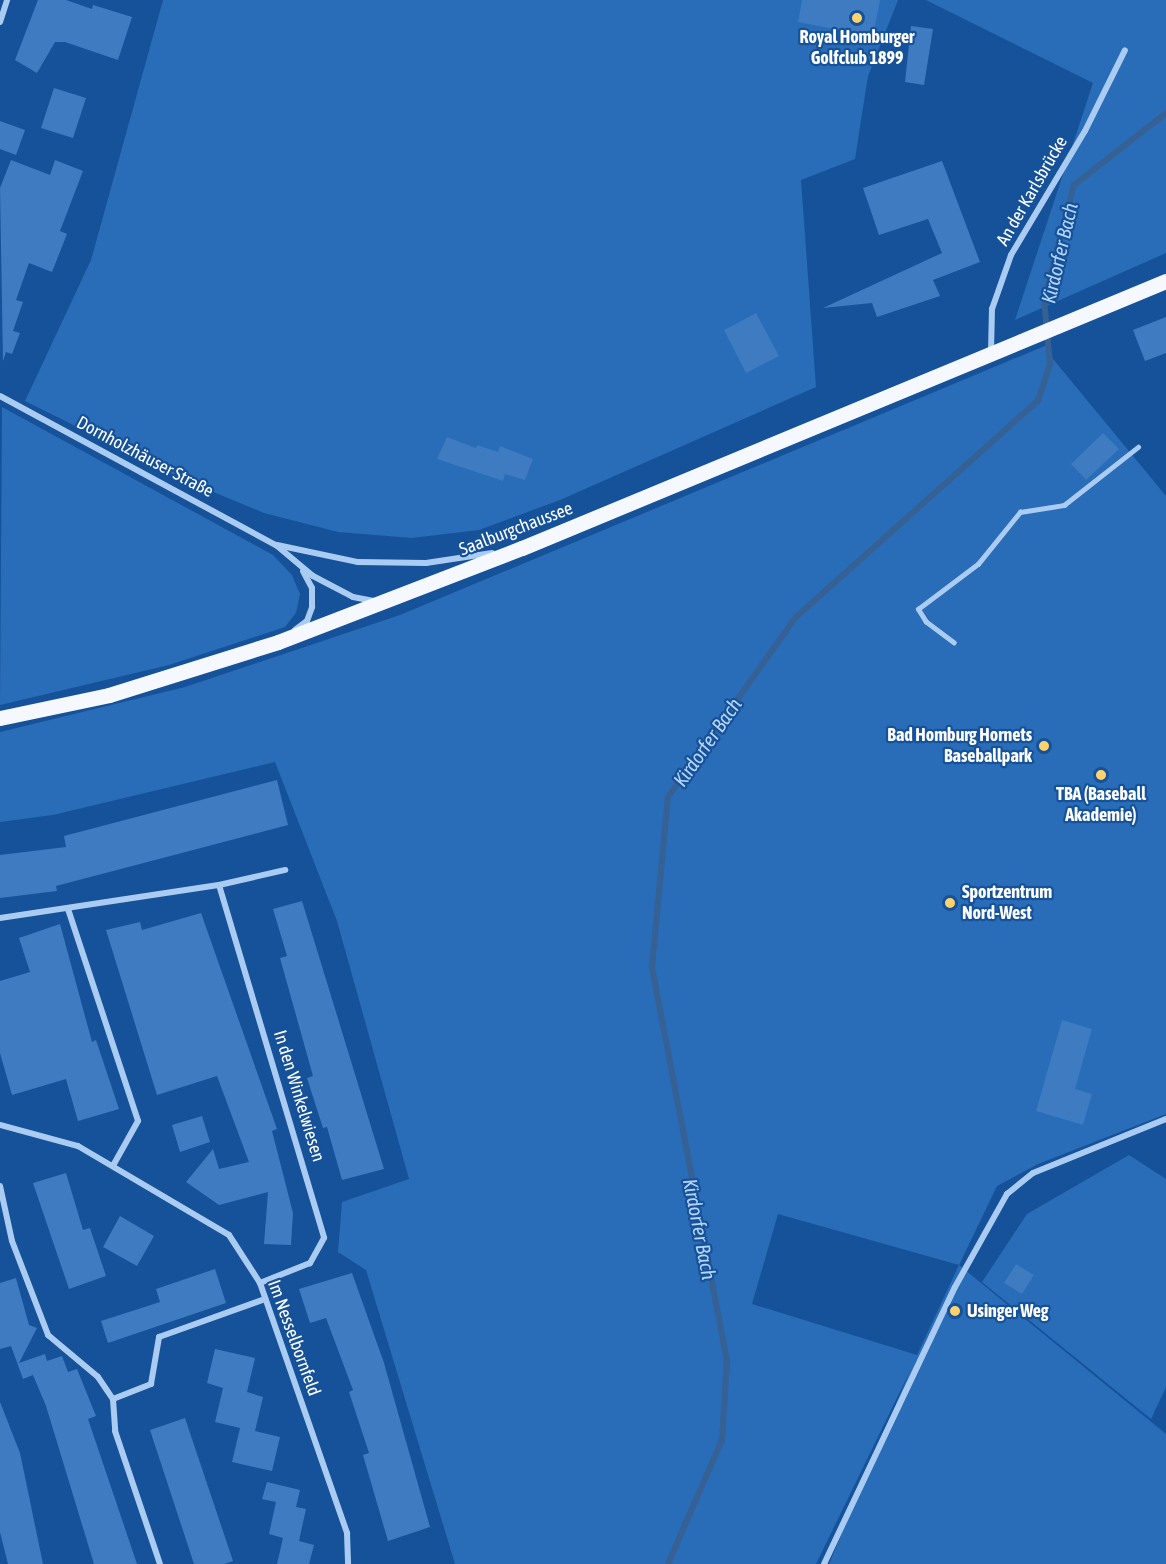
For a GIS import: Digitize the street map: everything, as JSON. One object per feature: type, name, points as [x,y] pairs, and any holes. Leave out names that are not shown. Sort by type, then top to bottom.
[{"type":"main road","name":"Saalburgchaussee","points":[[0,718],[109,695],[278,642],[522,548],[1166,281]]},
{"type":"street","points":[[0,22],[7,0]]},
{"type":"street","name":"An der Karlsbrücke","points":[[992,354],[992,309],[1011,255],[1085,131],[1125,50]]},
{"type":"street","name":"Dornholzhäuser Straße","points":[[0,396],[276,545],[302,568],[353,597],[392,598]]},
{"type":"street","name":"Dornholzhäuser Straße","points":[[276,545],[358,562],[426,563],[522,548]]},
{"type":"street","name":"Dornholzhäuser Straße","points":[[278,642],[307,621],[312,607],[312,588],[302,568]]},
{"type":"street","points":[[0,918],[219,885],[285,870]]},
{"type":"street","name":"In den Winkelwiesen","points":[[219,885],[324,1238],[310,1263],[260,1283]]},
{"type":"street","points":[[68,909],[138,1121],[114,1164]]},
{"type":"street","points":[[824,1564],[955,1287],[1006,1194],[1033,1173],[1166,1119]]},
{"type":"street","name":"Im Nesselbornfeld","points":[[0,1125],[78,1146],[114,1164],[230,1235],[260,1283],[347,1533],[348,1564]]},
{"type":"street","points":[[0,1186],[12,1241],[48,1335],[98,1377],[113,1398],[115,1431],[160,1564]]},
{"type":"street","points":[[113,1398],[151,1384],[159,1337],[265,1299]]},
{"type":"lane","points":[[954,643],[926,622],[918,609],[978,564],[1020,512],[1065,505],[1138,447]]},
{"type":"shaded area","points":[[163,0],[898,0],[868,76],[855,159],[801,180],[816,387],[560,500],[479,530],[412,538],[338,532],[264,513],[180,478],[25,401],[91,260]]},
{"type":"shaded area","points":[[926,0],[1166,0],[1166,253],[1015,320],[1093,83]]},
{"type":"shaded area","points":[[1047,345],[1053,359],[1166,496],[1166,1114],[1038,1164],[997,1186],[959,1265],[1166,1434],[1166,1564],[829,1564],[910,1371],[816,1564],[455,1564],[366,1270],[338,1252],[342,1202],[409,1179],[337,921],[275,762],[53,815],[0,822],[0,732],[185,687],[400,615]],"holes":[[[778,1214],[959,1265],[917,1355],[752,1304]]]},
{"type":"shaded area","points":[[2,407],[273,555],[292,575],[300,594],[296,613],[285,627],[169,665],[0,705]]},
{"type":"shaded area","points":[[1129,1155],[1166,1179],[1166,1387],[1151,1419],[982,1282],[1027,1214]]},
{"type":"building","points":[[38,0],[66,0],[92,9],[93,5],[132,17],[118,60],[65,42],[55,42],[37,73],[15,60]]},
{"type":"building","name":"Royal Homburger Golfclub 1899","points":[[802,0],[880,0],[873,37],[798,22]]},
{"type":"building","points":[[911,26],[933,29],[924,85],[905,82]]},
{"type":"building","points":[[54,88],[86,98],[73,138],[41,128]]},
{"type":"building","points":[[0,121],[25,130],[16,155],[0,149]]},
{"type":"building","points":[[11,160],[50,175],[55,160],[83,171],[60,231],[67,234],[52,272],[29,263],[16,300],[23,302],[13,331],[20,333],[12,354],[6,352],[3,361],[0,188]]},
{"type":"building","points":[[942,161],[980,262],[933,280],[940,296],[877,317],[872,303],[823,308],[942,253],[928,219],[879,235],[863,188]]},
{"type":"building","points":[[756,313],[779,356],[746,373],[724,330]]},
{"type":"building","points":[[1166,317],[1166,353],[1145,361],[1133,330]]},
{"type":"building","points":[[1103,433],[1119,449],[1086,480],[1071,464]]},
{"type":"building","points":[[447,437],[476,448],[477,445],[498,452],[500,446],[533,459],[525,480],[505,474],[503,481],[437,459]]},
{"type":"building","points":[[277,780],[288,825],[56,886],[57,891],[0,898],[0,855],[66,847],[64,836]]},
{"type":"building","points":[[302,901],[384,1169],[342,1180],[327,1127],[323,1128],[307,1078],[313,1076],[280,958],[287,956],[273,909]]},
{"type":"building","points":[[201,913],[277,1129],[272,1131],[293,1213],[291,1245],[264,1244],[268,1192],[219,1205],[186,1182],[213,1149],[219,1169],[249,1162],[217,1076],[157,1095],[106,930],[140,922],[142,930]]},
{"type":"building","points":[[60,924],[92,1042],[96,1040],[119,1109],[78,1121],[66,1079],[12,1095],[0,1053],[0,981],[30,972],[19,938]]},
{"type":"building","points":[[1062,1020],[1092,1029],[1075,1089],[1092,1094],[1083,1125],[1036,1111]]},
{"type":"building","points":[[202,1116],[210,1142],[180,1152],[172,1125]]},
{"type":"building","points":[[66,1173],[83,1230],[90,1228],[106,1276],[69,1289],[33,1183]]},
{"type":"building","points":[[120,1216],[154,1236],[137,1266],[103,1247]]},
{"type":"building","points":[[1016,1264],[1034,1275],[1022,1294],[1004,1283]]},
{"type":"building","points":[[215,1269],[226,1303],[108,1343],[101,1321],[160,1302],[156,1289]]},
{"type":"building","points":[[352,1273],[384,1363],[430,1527],[388,1541],[363,1455],[369,1453],[349,1392],[353,1390],[326,1318],[310,1323],[299,1289]]},
{"type":"building","points":[[16,1278],[29,1325],[37,1328],[19,1363],[45,1354],[47,1361],[62,1356],[68,1372],[77,1369],[96,1416],[88,1419],[137,1564],[94,1564],[46,1406],[33,1375],[23,1379],[11,1346],[0,1349],[0,1283]]},
{"type":"building","points":[[215,1349],[255,1358],[247,1392],[263,1397],[255,1431],[280,1437],[272,1471],[232,1462],[240,1428],[215,1422],[223,1388],[207,1383]]},
{"type":"building","points":[[0,1402],[20,1453],[43,1564],[8,1564],[0,1532]]},
{"type":"building","points":[[185,1418],[233,1561],[224,1564],[194,1564],[150,1430]]},
{"type":"building","points":[[267,1482],[300,1490],[296,1507],[306,1509],[299,1541],[314,1545],[309,1564],[277,1564],[283,1538],[269,1534],[276,1502],[262,1499]]},
{"type":"waterway","name":"Kirdorfer Bach","points":[[668,1564],[722,1440],[727,1361],[652,966],[668,797],[796,617],[1038,401],[1050,364],[1044,299],[1074,185],[1166,113]]},
{"type":"place","name":"Royal Homburger Golfclub 1899","points":[[857,18]]},
{"type":"place","name":"Bad Homburg Hornets Baseballpark","points":[[1044,746]]},
{"type":"place","name":"TBA (Baseball Akademie)","points":[[1101,775]]},
{"type":"place","name":"Sportzentrum Nord-West","points":[[950,903]]},
{"type":"place","name":"Usinger Weg","points":[[955,1311]]}]
